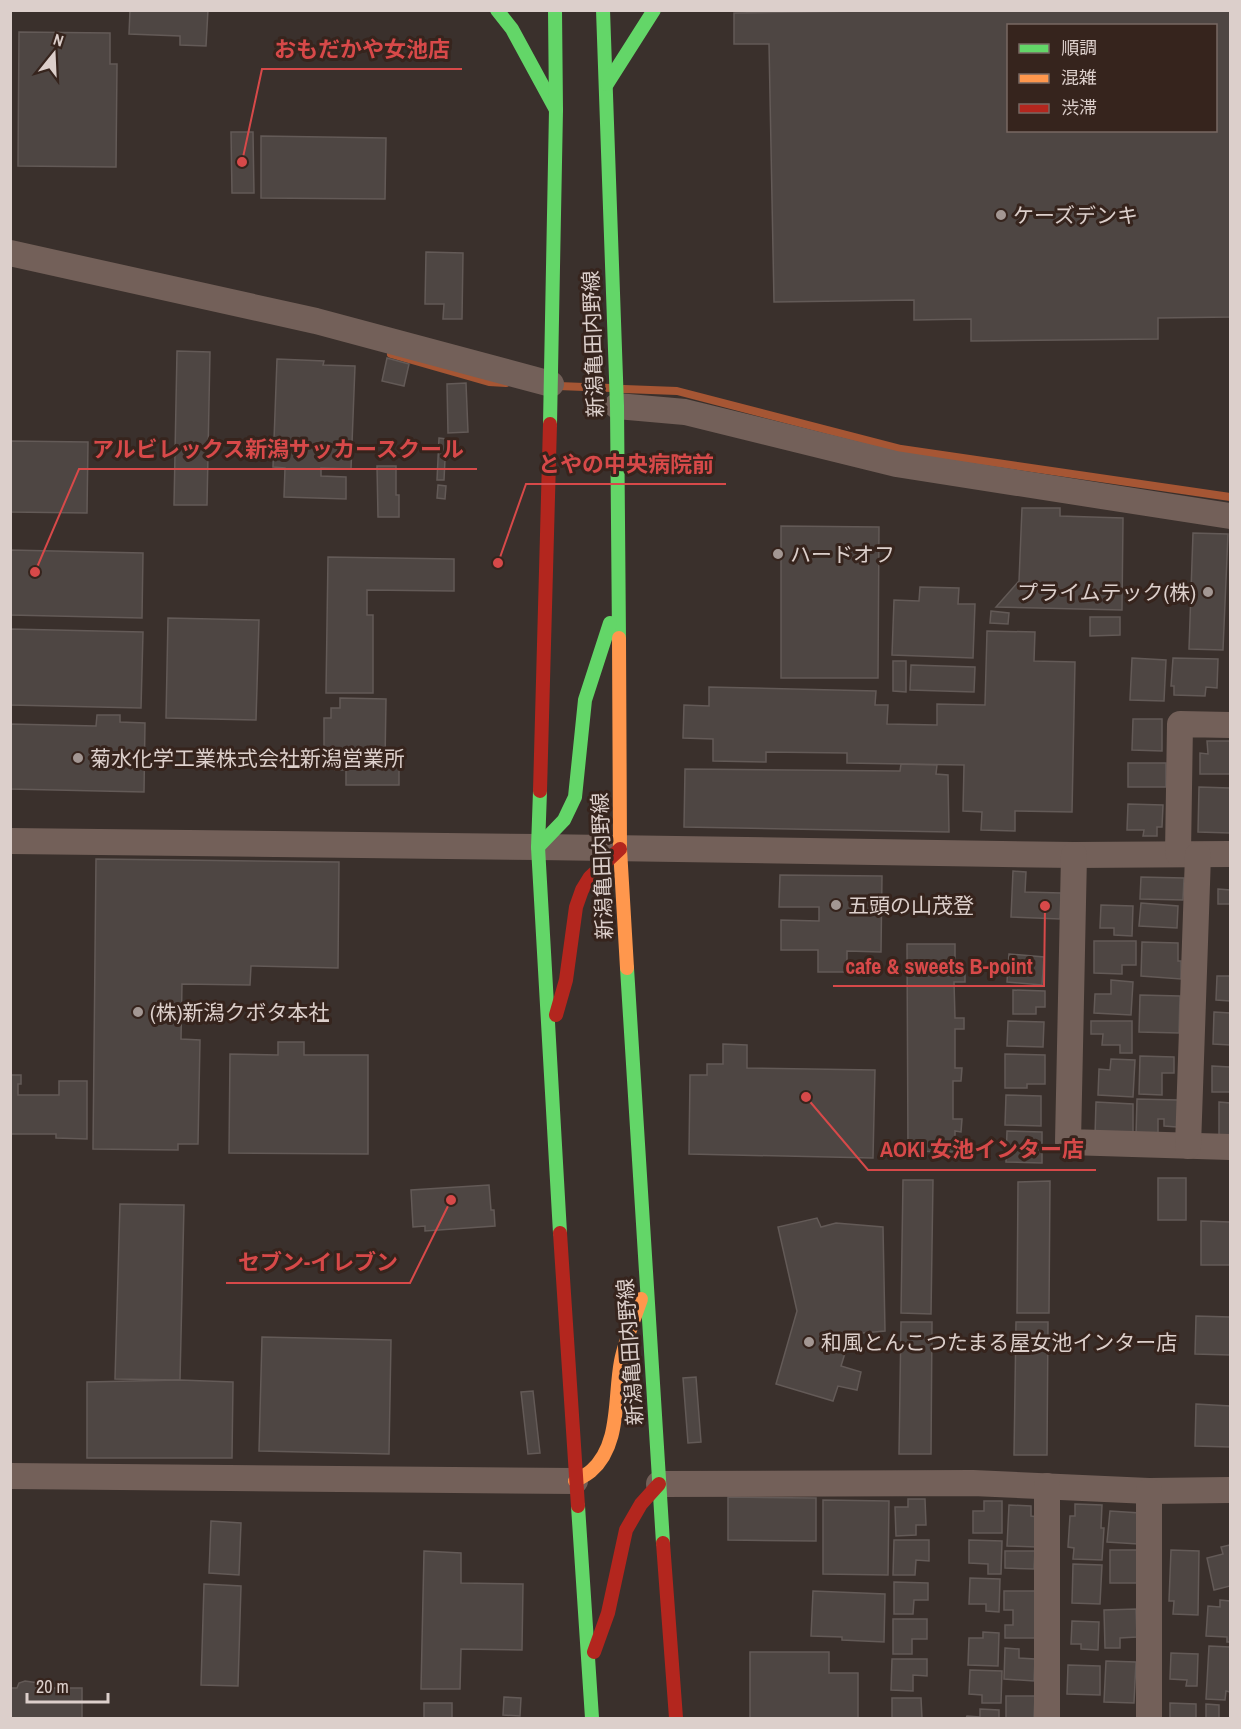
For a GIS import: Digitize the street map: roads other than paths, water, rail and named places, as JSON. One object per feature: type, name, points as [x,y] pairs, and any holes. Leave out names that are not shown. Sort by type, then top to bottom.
[{"type":"main road","points":[[497,10],[512,29],[556,110]]},
{"type":"main road","name":"新潟亀田内野線","points":[[555,10],[556,110],[551,384],[538,847],[575,1481],[592,1719]]},
{"type":"main road","name":"新潟亀田内野線","points":[[603,10],[617,406],[620,849],[659,1484],[676,1719]]},
{"type":"main road","points":[[607,84],[654,10]]},
{"type":"main road","points":[[538,847],[565,819],[572,807],[576,791],[586,695],[618,601]]},
{"type":"main road","points":[[548,1041],[566,980],[576,907],[582,890],[590,877],[620,849]]},
{"type":"main road","points":[[575,1481],[586,1476],[596,1467],[609,1443],[613,1430],[621,1359],[647,1283]]},
{"type":"main road","points":[[589,1665],[608,1613],[626,1530],[641,1504],[659,1484]]},
{"type":"street","points":[[10,253],[316,321],[551,384]]},
{"type":"street","points":[[617,406],[685,412],[896,464],[1230,516]]},
{"type":"street","points":[[1188,1146],[1188,854],[1180,724],[1230,725]]},
{"type":"street","points":[[10,842],[1074,855],[1230,854]]},
{"type":"street","points":[[1074,855],[1068,1142],[1230,1147]]},
{"type":"street","points":[[10,1476],[575,1481]]},
{"type":"street","points":[[659,1484],[973,1483],[1149,1491],[1230,1490]]},
{"type":"street","points":[[1047,1486],[1047,1719]]},
{"type":"street","points":[[1149,1491],[1149,1719]]},
{"type":"waterway","points":[[391,354],[489,382],[506,383]]},
{"type":"waterway","points":[[558,386],[611,388]]},
{"type":"waterway","points":[[624,389],[677,391],[901,449],[1230,497]]},
{"type":"place","name":"おもだかや女池店","points":[[242,162]]},
{"type":"place","name":"ケーズデンキ","points":[[1001,215]]},
{"type":"place","name":"ハードオフ","points":[[778,554]]},
{"type":"place","name":"とやの中央病院前","points":[[498,563]]},
{"type":"place","name":"アルビレックス新潟サッカースクール","points":[[35,572]]},
{"type":"place","name":"プライムテック(株)","points":[[1208,592]]},
{"type":"place","name":"菊水化学工業株式会社新潟営業所","points":[[78,758]]},
{"type":"place","name":"五頭の山茂登","points":[[836,905]]},
{"type":"place","name":"cafe & sweets B-point","points":[[1045,906]]},
{"type":"place","name":"(株)新潟クボタ本社","points":[[138,1012]]},
{"type":"place","name":"AOKI 女池インター店","points":[[806,1097]]},
{"type":"place","name":"セブン-イレブン","points":[[451,1200]]},
{"type":"place","name":"和風とんこつたまる屋女池インター店","points":[[809,1342]]}]
